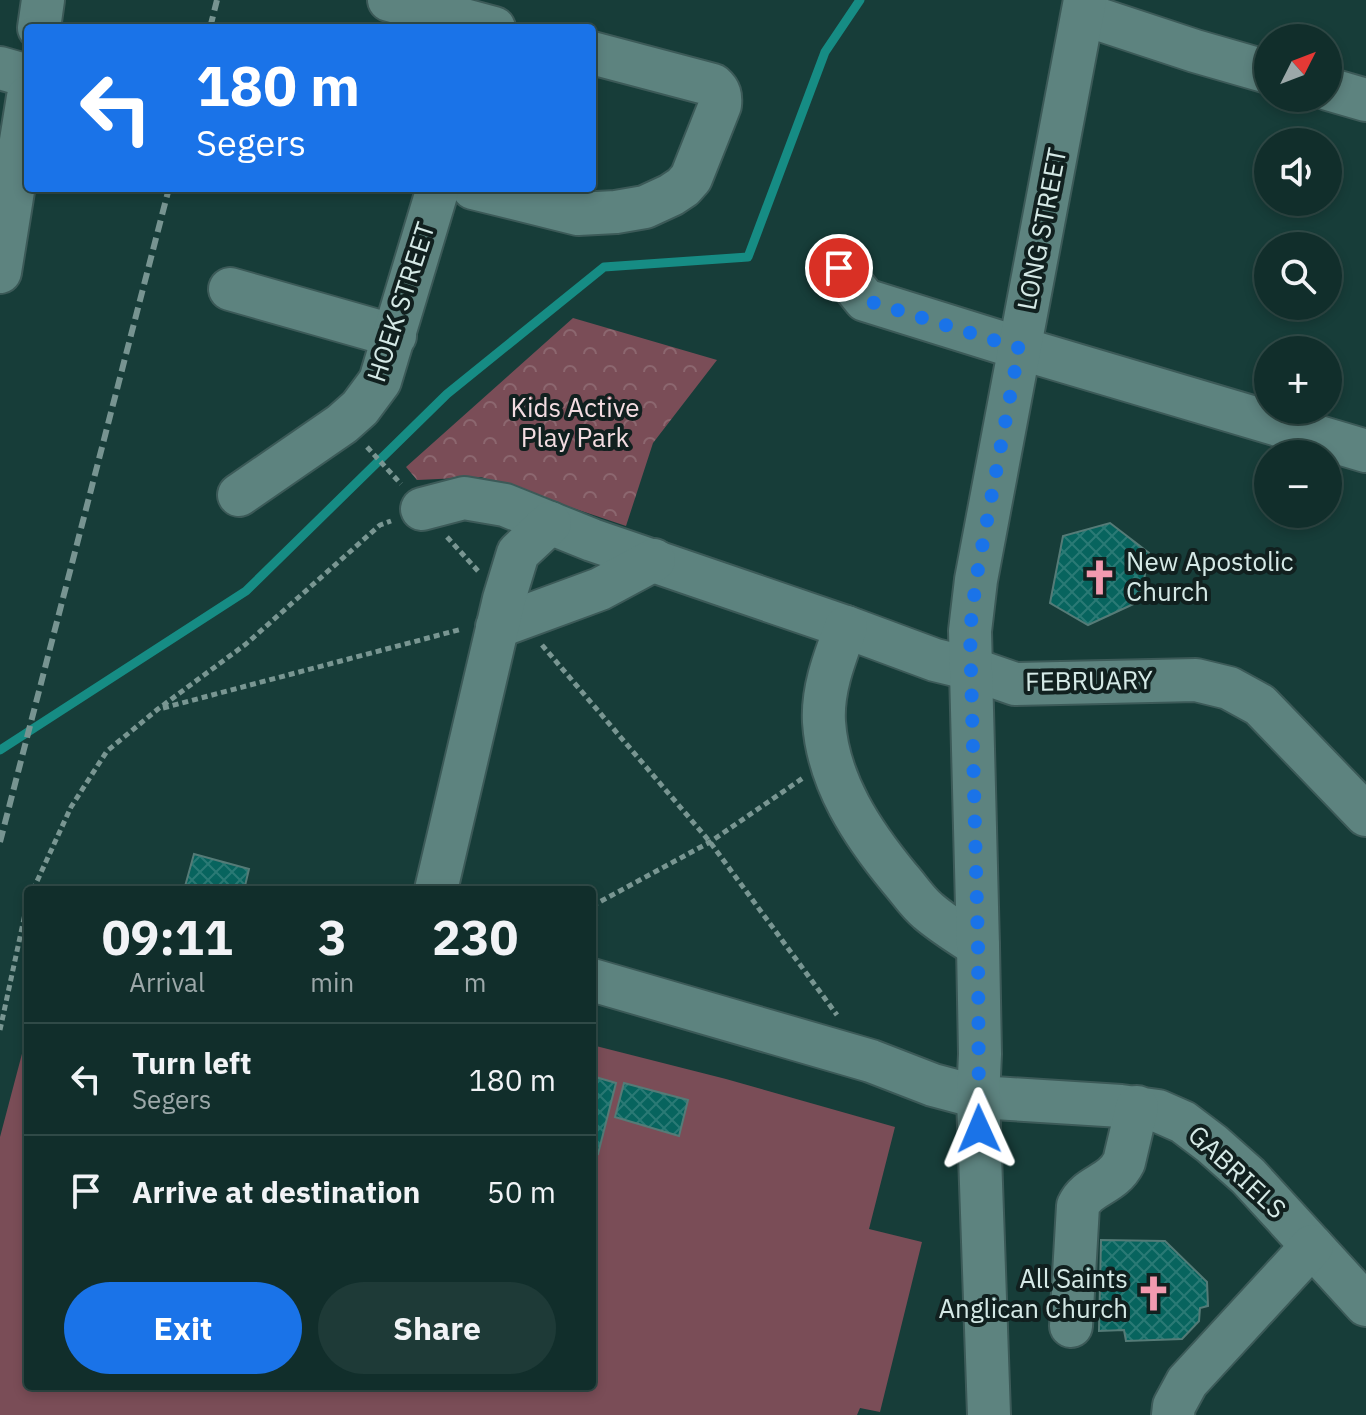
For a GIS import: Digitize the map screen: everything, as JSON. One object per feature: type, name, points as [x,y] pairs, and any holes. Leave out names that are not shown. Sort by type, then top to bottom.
[{"type":"street","points":[[40,24],[43,0]]},
{"type":"street","points":[[389,0],[486,20]]},
{"type":"street","points":[[1084,7],[1195,51],[1254,68]]},
{"type":"street","name":"LONG STREET","points":[[989,1415],[978,1097],[980,1054],[970,631],[976,580],[1084,7]]},
{"type":"street","points":[[489,192],[578,214],[616,212],[645,207],[671,195],[691,178],[720,105],[719,91],[713,85],[596,54]]},
{"type":"street","points":[[0,68],[24,75]]},
{"type":"street","points":[[1342,93],[1366,100]]},
{"type":"street","points":[[0,272],[24,122]]},
{"type":"street","name":"HOEK STREET","points":[[239,495],[342,424],[360,408],[380,381],[437,192]]},
{"type":"street","points":[[839,268],[865,300],[1366,451]]},
{"type":"street","points":[[230,289],[395,336]]},
{"type":"street","name":"FEBRUARY","points":[[410,495],[464,498],[505,505],[592,540],[935,660],[1015,684],[1196,680],[1229,688],[1260,705],[1366,815]]},
{"type":"street","points":[[437,886],[507,615],[518,553],[550,523]]},
{"type":"street","points":[[507,615],[600,589],[654,560]]},
{"type":"street","points":[[846,627],[828,682],[824,720],[840,789],[861,827],[927,911],[978,946]]},
{"type":"street","name":"GABRIELS","points":[[596,981],[871,1061],[933,1085],[978,1097],[1158,1111],[1183,1122],[1248,1176],[1366,1305]]},
{"type":"street","points":[[1071,1326],[1078,1206],[1086,1194],[1108,1182],[1120,1170],[1137,1107]]},
{"type":"street","points":[[1173,1415],[1174,1406],[1187,1382],[1312,1246]]},
{"type":"path","points":[[358,438],[410,495],[507,615],[710,842],[871,1061]]},
{"type":"path","points":[[35,886],[71,807],[107,751],[246,644],[380,525]]},
{"type":"path","points":[[158,709],[507,615]]},
{"type":"path","points":[[596,904],[710,842],[831,760]]},
{"type":"path","points":[[0,1030],[24,919]]},
{"type":"green space","name":"Kids Active Play Park","points":[[573,318],[717,360],[653,443],[626,526],[481,477],[417,480],[406,467]]},
{"type":"green space","points":[[24,1046],[24,1390],[596,1390],[596,1046],[895,1127],[869,1229],[922,1242],[880,1412],[860,1408],[857,1415],[0,1415],[0,1137]]},
{"type":"building","name":"New Apostolic Church","points":[[1110,523],[1149,553],[1140,601],[1088,625],[1050,603],[1063,536]]},
{"type":"building","points":[[194,854],[249,869],[245,886],[185,886]]},
{"type":"building","points":[[596,1077],[616,1083],[596,1153]]},
{"type":"building","points":[[624,1083],[688,1100],[679,1136],[615,1117]]},
{"type":"building","name":"All Saints Anglican Church","points":[[1101,1240],[1165,1241],[1207,1282],[1208,1306],[1200,1308],[1199,1321],[1182,1339],[1126,1341],[1124,1330],[1099,1331]]},
{"type":"waterway","points":[[0,750],[246,591],[447,394],[604,267],[748,257],[825,52],[860,0]]},
{"type":"railway","points":[[211,24],[217,0]]},
{"type":"railway","points":[[0,842],[168,192]]},
{"type":"place","name":"New Apostolic Church","points":[[1100,577]]},
{"type":"place","name":"All Saints Anglican Church","points":[[1154,1294]]},
{"type":"route","points":[[839,268],[865,300],[1019,348],[976,580],[970,631],[979,1129]]}]
